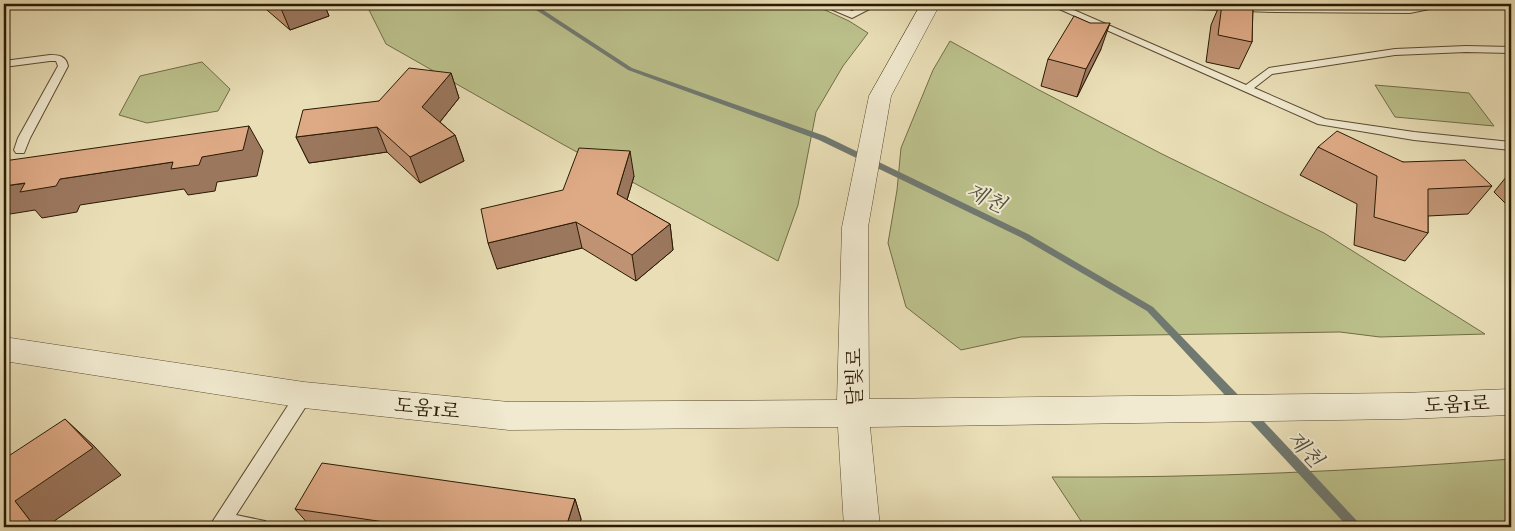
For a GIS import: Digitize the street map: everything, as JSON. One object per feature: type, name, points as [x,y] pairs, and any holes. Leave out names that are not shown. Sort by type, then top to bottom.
[{"type":"street","name":"달빛로","points":[[862,527],[853,414],[855,227],[880,96],[930,4]]},
{"type":"street","name":"도움1로","points":[[4,348],[304,395],[509,416],[853,414],[1402,406],[1511,402]]},
{"type":"lane","points":[[824,4],[852,15],[874,4]]},
{"type":"lane","points":[[1054,4],[1322,122],[1414,136],[1511,146]]},
{"type":"lane","points":[[1144,4],[1410,10],[1441,4]]},
{"type":"lane","points":[[1247,89],[1269,71],[1395,52],[1466,49],[1511,50]]},
{"type":"lane","points":[[4,64],[58,58],[62,61],[63,66],[24,138],[20,150]]},
{"type":"lane","points":[[259,527],[220,524],[304,395]]},
{"type":"green space","points":[[366,4],[812,4],[849,21],[868,33],[843,66],[816,112],[798,205],[778,261],[564,145],[386,44]]},
{"type":"green space","points":[[950,41],[1162,154],[1324,233],[1485,334],[1380,337],[1340,332],[1021,337],[961,350],[906,307],[888,243],[897,190],[901,148],[933,70]]},
{"type":"green space","points":[[202,62],[230,89],[218,111],[147,123],[119,115],[140,76]]},
{"type":"green space","points":[[1375,85],[1469,93],[1494,126],[1395,117]]},
{"type":"green space","points":[[1511,459],[1511,527],[1085,527],[1052,477],[1282,473]]},
{"type":"building","points":[[1222,4],[1253,4],[1252,42],[1218,35]]},
{"type":"building","points":[[1074,16],[1090,23],[1110,23],[1086,69],[1048,59]]},
{"type":"building","points":[[409,68],[451,73],[422,107],[455,135],[410,157],[377,127],[296,137],[303,110],[379,101]]},
{"type":"building","points":[[249,126],[243,150],[202,157],[199,165],[171,169],[173,162],[60,179],[56,186],[20,192],[25,183],[4,186],[4,161]]},
{"type":"building","points":[[1337,131],[1403,162],[1465,160],[1492,186],[1428,189],[1428,233],[1374,217],[1377,176],[1318,147]]},
{"type":"building","points":[[579,148],[630,151],[617,194],[670,224],[632,255],[576,222],[488,243],[481,209],[563,190]]},
{"type":"building","points":[[65,419],[93,448],[15,501],[35,527],[4,527],[4,459]]},
{"type":"building","points":[[322,463],[575,499],[566,527],[419,527],[295,509]]},
{"type":"waterway","name":"제천","points":[[530,4],[630,69],[822,138],[1025,236],[1150,309],[1239,403]]},
{"type":"waterway","name":"제천","points":[[1250,414],[1355,527]]}]
